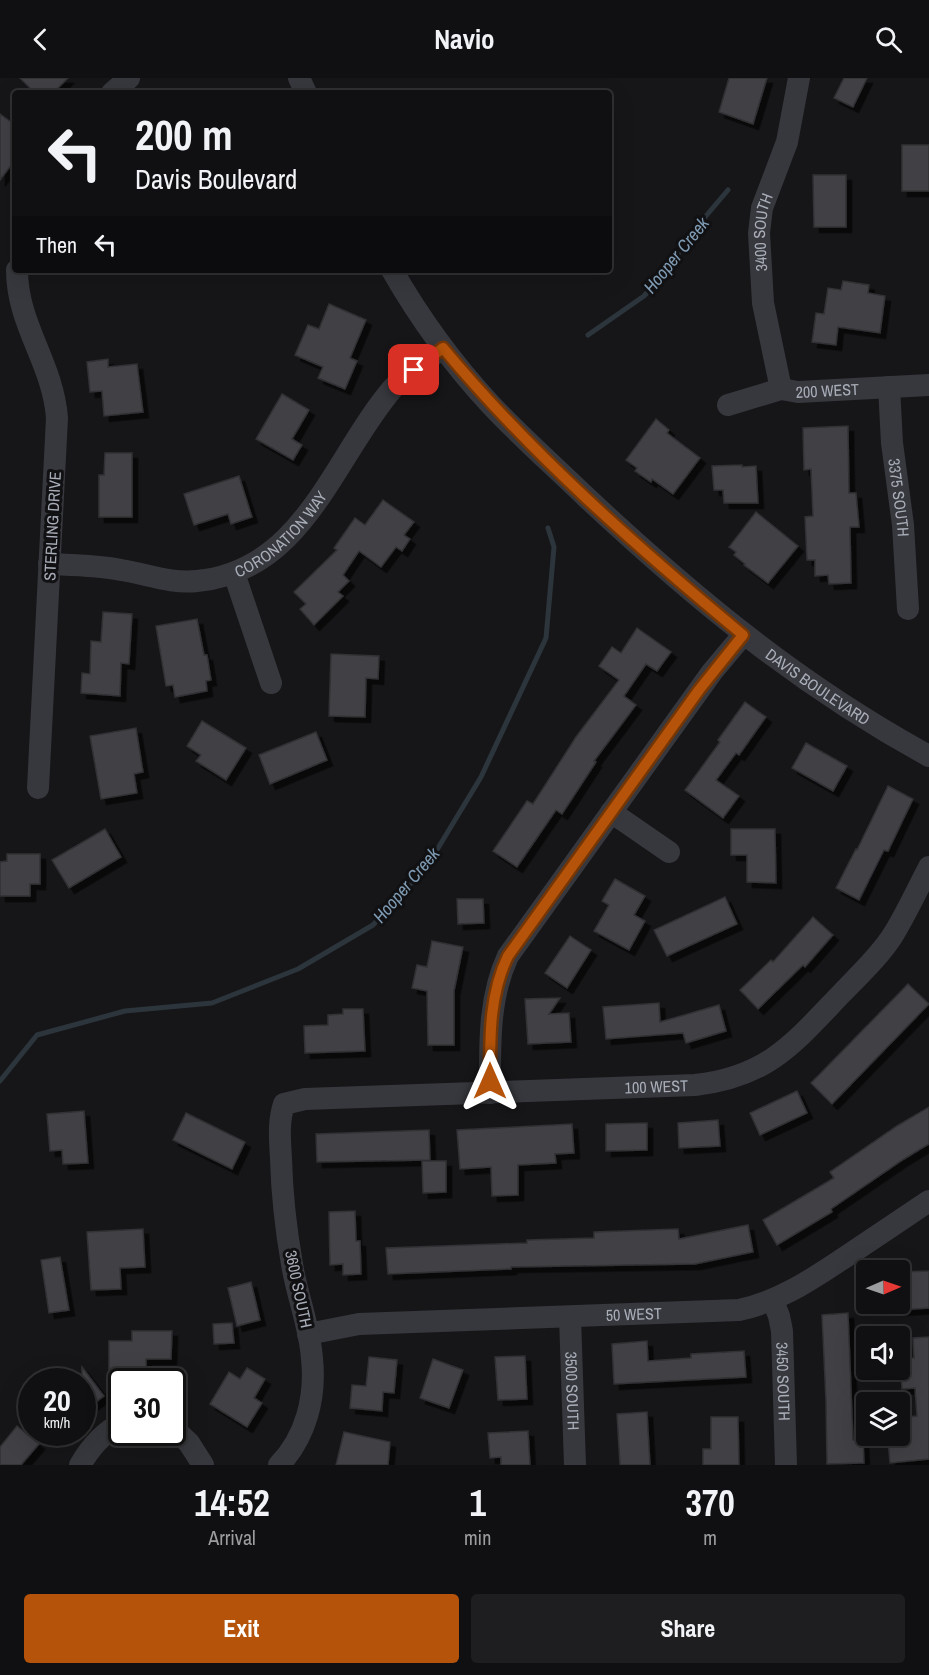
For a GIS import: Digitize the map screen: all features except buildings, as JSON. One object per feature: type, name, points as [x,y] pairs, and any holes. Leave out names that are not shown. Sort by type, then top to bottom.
[{"type":"street","points":[[115,90],[129,78]]},
{"type":"street","name":"3400 SOUTH","points":[[781,389],[761,292],[759,233],[762,208],[787,142],[799,78]]},
{"type":"street","name":"STERLING DRIVE","points":[[18,273],[19,291],[27,323],[49,373],[56,403],[57,434],[38,788]]},
{"type":"street","name":"DAVIS BOULEVARD","points":[[394,273],[443,348],[491,405],[616,525],[743,635],[855,713],[929,756]]},
{"type":"street","name":"CORONATION WAY","points":[[49,564],[111,568],[180,582],[197,582],[234,573],[263,560],[297,528],[393,388],[443,348]]},
{"type":"street","name":"200 WEST","points":[[728,405],[781,389],[798,392],[929,386]]},
{"type":"street","name":"3375 SOUTH","points":[[889,387],[892,443],[903,525],[908,609]]},
{"type":"street","points":[[234,573],[270,682]]},
{"type":"street","points":[[490,1093],[490,1038],[493,1010],[501,970],[517,941],[712,672],[743,635]]},
{"type":"street","points":[[611,812],[669,852]]},
{"type":"street","name":"100 WEST","points":[[284,1104],[304,1099],[695,1085],[724,1080],[753,1071],[786,1050],[876,957],[896,930],[929,867]]},
{"type":"street","name":"3600 SOUTH","points":[[279,1465],[289,1455],[301,1435],[308,1415],[313,1372],[308,1334],[292,1264],[284,1197],[280,1124],[284,1104]]},
{"type":"street","name":"50 WEST","points":[[308,1334],[359,1324],[739,1310],[772,1301],[800,1287],[929,1201]]},
{"type":"street","name":"3450 SOUTH","points":[[772,1301],[779,1316],[782,1331],[786,1465]]},
{"type":"street","name":"3500 SOUTH","points":[[570,1317],[575,1465]]},
{"type":"street","points":[[80,1465],[96,1442],[108,1432]]},
{"type":"street","points":[[186,1440],[203,1465]]},
{"type":"waterway","name":"Hooper Creek","points":[[588,335],[644,296],[728,190]]},
{"type":"waterway","name":"Hooper Creek","points":[[0,1081],[37,1035],[125,1011],[212,1003],[298,969],[373,925],[429,863],[481,777],[546,638],[554,547],[548,528]]},
{"type":"route","points":[[414,370],[443,348],[491,405],[521,435],[616,525],[743,635],[712,672],[508,956],[501,970],[493,1010],[490,1038],[490,1081]]}]
